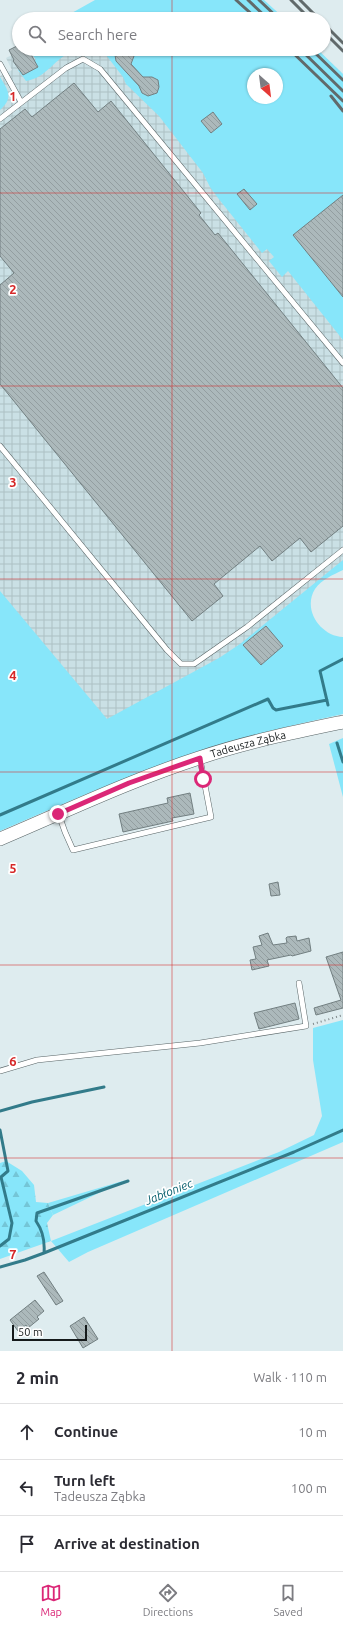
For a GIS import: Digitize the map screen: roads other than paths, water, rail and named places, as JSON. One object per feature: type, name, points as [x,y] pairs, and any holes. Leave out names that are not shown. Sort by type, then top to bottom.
[{"type":"street","name":"Tadeusza Ząbka","points":[[0,838],[129,783],[200,758],[260,740],[343,722]]},
{"type":"lane","points":[[0,119],[66,68],[83,59],[100,69],[343,363]]},
{"type":"lane","points":[[0,64],[22,102]]},
{"type":"lane","points":[[0,446],[162,644],[181,664],[194,664],[247,627],[343,550]]},
{"type":"lane","points":[[58,814],[73,850],[211,817],[200,758]]},
{"type":"lane","points":[[0,1070],[37,1060],[200,1043],[306,1026],[299,983]]},
{"type":"waterway","points":[[328,705],[320,671],[343,659]]},
{"type":"waterway","points":[[0,815],[268,699],[273,708],[276,710],[327,700]]},
{"type":"waterway","points":[[337,743],[343,762]]},
{"type":"waterway","points":[[0,1111],[32,1102],[104,1087]]},
{"type":"waterway","points":[[0,1130],[8,1171],[1,1177],[12,1223],[9,1239],[0,1246]]},
{"type":"waterway","name":"Jabłoniec","points":[[0,1267],[44,1253],[294,1152],[343,1130]]},
{"type":"waterway","points":[[44,1253],[43,1236],[36,1221],[37,1213],[128,1181]]},
{"type":"railway","points":[[236,0],[249,12]]},
{"type":"railway","points":[[248,0],[261,12]]},
{"type":"railway","points":[[259,0],[272,12]]},
{"type":"railway","points":[[291,0],[303,12]]},
{"type":"railway","points":[[300,0],[312,12]]},
{"type":"railway","points":[[331,31],[343,43]]},
{"type":"railway","points":[[331,39],[343,51]]},
{"type":"railway","points":[[296,56],[343,101]]},
{"type":"railway","points":[[307,56],[343,91]]},
{"type":"railway","points":[[318,56],[343,80]]},
{"type":"railway","points":[[331,96],[343,111]]}]
